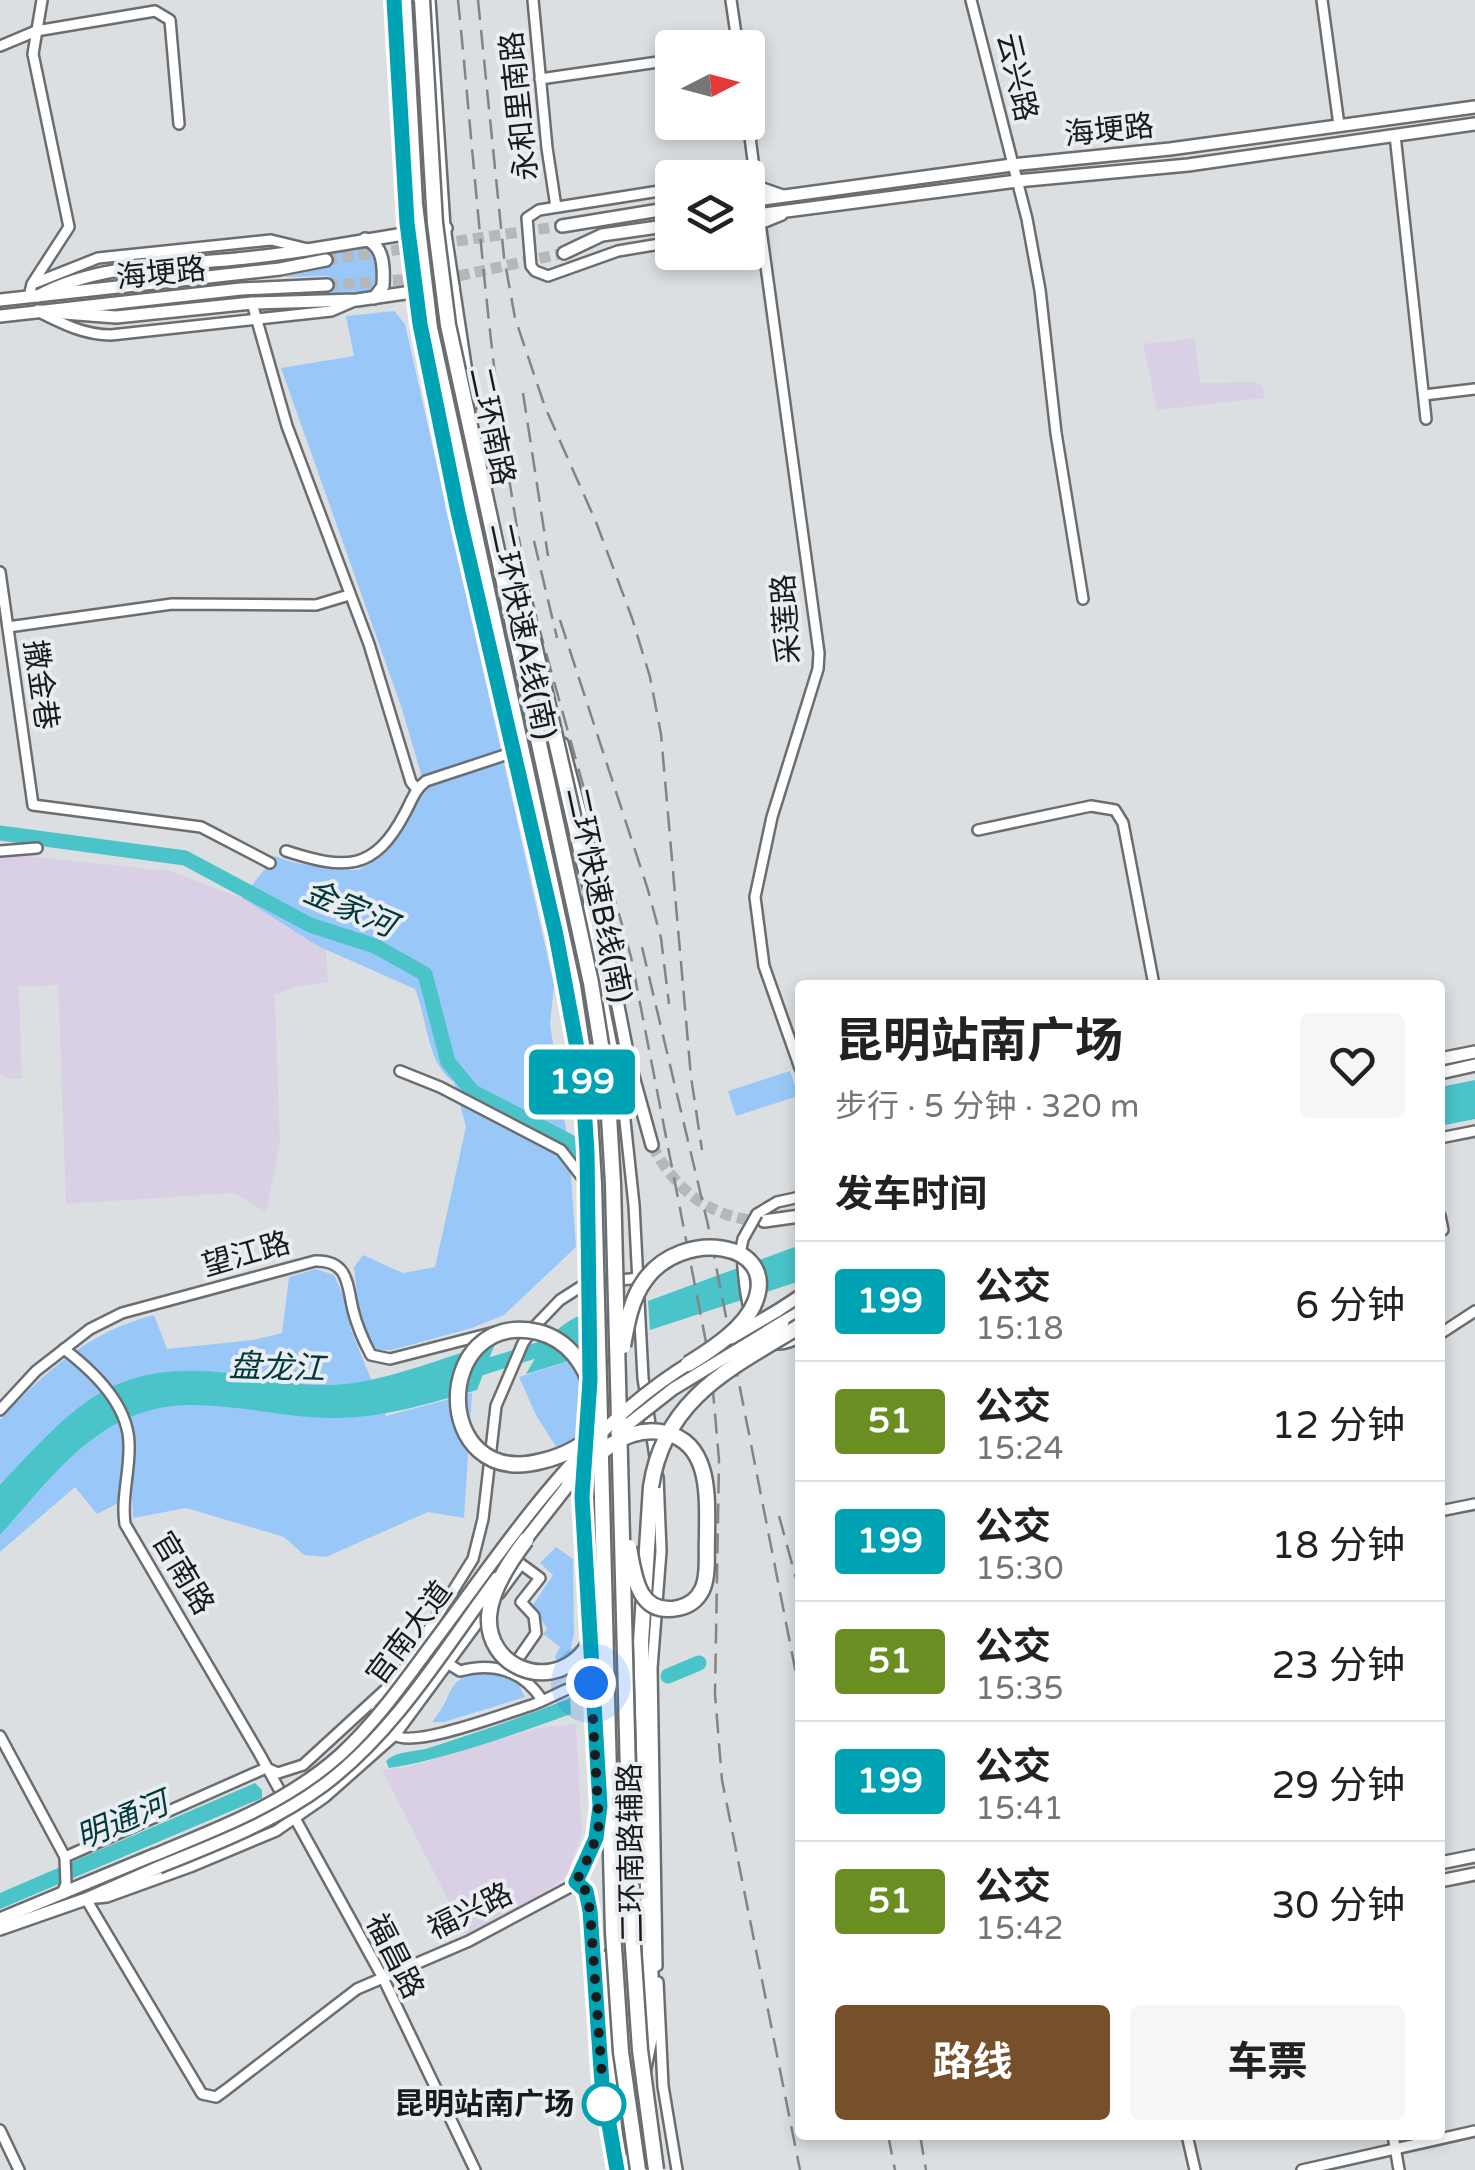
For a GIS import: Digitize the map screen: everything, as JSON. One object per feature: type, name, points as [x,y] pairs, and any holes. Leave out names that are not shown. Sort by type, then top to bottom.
[{"type":"highway","name":"二环快速A线(南)","points":[[405,0],[416,214],[430,328],[568,958],[586,1061],[593,1157],[612,1905],[618,2018],[640,2139],[635,2170]]},
{"type":"highway","name":"二环快速B线(南)","points":[[424,0],[433,202],[457,373],[580,927],[604,1058],[610,1130],[632,1932],[644,2093],[640,2139],[657,2170]]},
{"type":"highway","points":[[488,516],[525,605],[605,940]]},
{"type":"highway","points":[[600,1438],[600,1432],[600,1426],[598,1406],[587,1375],[571,1350],[551,1336],[521,1330],[498,1335],[478,1348],[463,1367],[456,1392],[460,1420],[472,1444],[500,1462],[523,1465],[547,1460],[588,1441],[599,1432],[603,1428],[608,1424],[616,1415],[624,1340],[631,1308],[645,1280],[682,1251],[710,1246],[732,1250],[754,1270],[756,1302],[731,1332],[688,1364]]},
{"type":"highway","points":[[644,2093],[644,2066],[652,2027],[641,1642],[655,1464],[668,1432],[686,1405],[705,1387],[795,1329]]},
{"type":"highway","points":[[570,1484],[596,1456],[631,1434],[665,1432],[689,1445],[703,1469],[707,1524],[703,1586],[686,1606],[661,1608],[647,1602],[639,1592],[627,1536],[620,1464]]},
{"type":"highway","points":[[526,1540],[506,1570],[489,1619],[500,1653],[512,1665],[528,1672],[560,1669],[586,1650],[601,1606],[603,1552]]},
{"type":"highway","points":[[643,1704],[652,1686]]},
{"type":"highway","points":[[643,1720],[654,1737]]},
{"type":"highway","points":[[612,1905],[606,2028],[617,2170]]},
{"type":"main road","name":"二环南路","points":[[405,0],[445,391],[581,1012],[593,1107],[630,1957],[638,2061],[657,2170]]},
{"type":"main road","name":"二环南路","points":[[424,0],[427,231]]},
{"type":"main road","name":"海埂路","points":[[765,199],[1012,165],[1170,149],[1475,106]]},
{"type":"main road","name":"海埂路","points":[[765,216],[1017,181],[1188,165],[1475,124]]},
{"type":"main road","points":[[562,226],[655,211]]},
{"type":"main road","points":[[564,253],[602,235],[655,228]]},
{"type":"main road","points":[[33,292],[104,273],[427,231]]},
{"type":"main road","points":[[361,239],[376,244],[380,250],[383,286],[374,298]]},
{"type":"main road","name":"海埂路","points":[[0,300],[33,292],[280,269],[326,260]]},
{"type":"main road","name":"海埂路","points":[[0,316],[242,289],[327,285]]},
{"type":"main road","points":[[38,312],[116,317],[252,303],[357,300],[434,289]]},
{"type":"main road","points":[[605,940],[629,1062],[652,1145]]},
{"type":"main road","points":[[1445,1059],[1475,1052]]},
{"type":"main road","points":[[1445,1071],[1475,1065]]},
{"type":"main road","points":[[760,1218],[795,1216]]},
{"type":"main road","name":"二环南路","points":[[600,1281],[619,1982],[640,2139]]},
{"type":"main road","name":"官南大道","points":[[0,1929],[86,1898],[308,1781],[349,1747],[388,1703],[549,1489],[616,1415],[688,1364],[795,1299]]},
{"type":"main road","name":"官南大道","points":[[0,1919],[63,1890],[156,1861],[281,1812],[347,1766],[388,1723],[599,1450],[649,1406],[795,1315]]},
{"type":"main road","points":[[591,1683],[608,1654]]},
{"type":"main road","points":[[1445,1862],[1475,1856]]},
{"type":"main road","points":[[1445,1880],[1475,1874]]},
{"type":"street","points":[[33,292],[69,227],[33,54],[42,0]]},
{"type":"street","name":"二环南路辅路","points":[[394,0],[434,289],[441,435],[574,1027],[585,1111],[588,1191],[600,1281],[582,1497],[599,1825],[576,1882],[586,1891],[590,1911],[604,2101],[617,2170]]},
{"type":"street","name":"永和里南路","points":[[533,0],[556,207]]},
{"type":"street","points":[[731,0],[735,30]]},
{"type":"street","name":"云兴路","points":[[971,0],[1040,290],[1056,434],[1084,599]]},
{"type":"street","points":[[1322,0],[1340,125]]},
{"type":"street","points":[[0,46],[36,31],[155,11],[170,20],[179,124]]},
{"type":"street","points":[[540,79],[655,62]]},
{"type":"street","points":[[1395,135],[1426,419]]},
{"type":"street","points":[[765,188],[790,197]]},
{"type":"street","points":[[655,192],[539,210],[527,218],[532,266],[540,275],[552,275],[618,251],[655,245]]},
{"type":"street","name":"采莲路","points":[[764,270],[819,653],[818,669],[772,817],[755,897],[764,966],[795,1049]]},
{"type":"street","name":"二环南路辅路","points":[[434,289],[471,400],[497,526],[586,827],[594,869],[586,899],[587,920],[623,1102],[643,1378],[658,1480],[660,1527],[652,1686],[660,2051],[677,2170]]},
{"type":"street","points":[[38,312],[97,335],[332,311],[357,300]]},
{"type":"street","points":[[252,303],[287,426],[369,644],[416,788]]},
{"type":"street","points":[[1424,395],[1475,388]]},
{"type":"street","name":"撒金巷","points":[[0,572],[33,805],[201,827],[270,863]]},
{"type":"street","points":[[8,627],[172,604],[316,604],[349,594]]},
{"type":"street","points":[[286,851],[313,860],[364,861],[374,856],[398,827],[416,788],[426,781],[514,752]]},
{"type":"street","points":[[978,830],[1091,806],[1115,810],[1123,822],[1153,980]]},
{"type":"street","points":[[0,851],[37,848]]},
{"type":"street","points":[[400,1071],[440,1087],[562,1150],[588,1191]]},
{"type":"street","points":[[1445,1137],[1475,1130]]},
{"type":"street","points":[[795,1199],[777,1202],[740,1246],[756,1329],[765,1341],[780,1345],[795,1339]]},
{"type":"street","name":"望江路","points":[[0,1410],[36,1371],[90,1330],[122,1313],[316,1261],[328,1260],[342,1268],[371,1356],[381,1359],[482,1334],[532,1331]]},
{"type":"street","points":[[66,1860],[266,1768],[278,1774],[303,1765],[399,1677],[473,1559],[483,1519],[496,1406],[532,1331],[560,1300],[600,1281],[638,1278]]},
{"type":"street","points":[[1445,1331],[1475,1311]]},
{"type":"street","name":"官南路","points":[[64,1349],[93,1370],[127,1427],[130,1443],[125,1524],[266,1768]]},
{"type":"street","points":[[1445,1510],[1475,1504]]},
{"type":"street","points":[[86,1898],[107,1897],[276,1831],[354,1774],[395,1735],[521,1564],[540,1578],[521,1602],[537,1625],[536,1634],[510,1672]]},
{"type":"street","points":[[447,1663],[460,1671],[488,1666],[510,1672],[542,1700]]},
{"type":"street","points":[[372,1704],[395,1735],[410,1738],[442,1733],[578,1684],[591,1683]]},
{"type":"street","points":[[0,1736],[66,1860],[63,1890]]},
{"type":"street","name":"福昌路","points":[[266,1768],[383,1978],[474,2170]]},
{"type":"street","name":"福兴路","points":[[86,1898],[202,2094],[209,2098],[227,2090],[357,1989],[469,1941],[576,1882]]},
{"type":"street","points":[[0,2130],[19,2170]]},
{"type":"street","points":[[1445,2138],[1475,2131]]},
{"type":"street","points":[[1188,2140],[1195,2170]]},
{"type":"street","points":[[1393,2140],[1399,2170]]},
{"type":"street","points":[[1302,2170],[1435,2140]]},
{"type":"shaded area","points":[[367,243],[375,248],[379,283],[369,291],[331,294],[329,276],[284,277],[328,267],[326,248]]},
{"type":"shaded area","points":[[394,311],[405,324],[554,985],[550,1024],[569,1149],[576,1247],[504,1315],[472,1328],[392,1350],[378,1350],[370,1344],[359,1313],[354,1267],[363,1255],[403,1273],[435,1267],[466,1127],[454,1082],[438,1064],[415,989],[318,946],[242,898],[275,856],[332,869],[359,870],[384,854],[422,793],[421,774],[401,706],[281,368],[354,356],[346,316]]},
{"type":"shaded area","points":[[1195,338],[1200,383],[1255,382],[1263,386],[1264,398],[1157,410],[1143,344]]},
{"type":"shaded area","points":[[17,855],[170,871],[242,898],[326,950],[328,982],[295,987],[275,995],[280,1143],[266,1212],[233,1193],[66,1204],[58,985],[19,987],[22,1079],[0,1075],[0,857]]},
{"type":"shaded area","points":[[790,1071],[795,1097],[736,1116],[728,1091]]},
{"type":"shaded area","points":[[1475,1080],[1475,1119],[1445,1125],[1445,1086]]},
{"type":"shaded area","points":[[795,1247],[795,1283],[650,1330],[648,1301]]},
{"type":"shaded area","points":[[316,1269],[334,1275],[344,1297],[351,1330],[386,1416],[472,1393],[464,1518],[428,1512],[326,1557],[304,1555],[284,1537],[186,1508],[133,1518],[132,1496],[97,1514],[75,1487],[0,1552],[0,1420],[51,1370],[109,1331],[154,1315],[167,1349],[282,1333],[289,1277]]},
{"type":"shaded area","points":[[585,1314],[585,1356],[526,1374],[557,1330]]},
{"type":"shaded area","points":[[496,1341],[477,1390],[389,1413],[311,1417],[190,1405],[144,1412],[82,1447],[0,1535],[0,1485],[73,1412],[123,1382],[187,1371],[307,1385],[352,1383],[415,1368]]},
{"type":"shaded area","points":[[585,1356],[574,1462],[571,1457],[565,1461],[536,1415],[519,1377]]},
{"type":"shaded area","points":[[556,1547],[573,1559],[574,1634],[569,1656],[557,1661],[560,1647],[543,1634],[547,1629],[533,1605],[553,1575],[540,1563]]},
{"type":"shaded area","points":[[492,1669],[514,1676],[525,1697],[444,1722],[432,1722],[457,1682]]},
{"type":"shaded area","points":[[570,1698],[571,1714],[505,1737],[410,1764],[389,1768],[386,1761],[395,1755],[429,1748]]},
{"type":"shaded area","points":[[576,1724],[582,1833],[566,1877],[528,1904],[466,1935],[382,1770],[408,1767],[541,1727]]},
{"type":"shaded area","points":[[255,1783],[262,1790],[262,1798],[0,1909],[0,1893]]},
{"type":"waterway","name":"金家河","points":[[0,833],[185,858],[310,925],[375,946],[425,974],[448,1062],[473,1092],[574,1144],[584,1161]]},
{"type":"waterway","name":"盘龙江","points":[[465,1373],[585,1335]]},
{"type":"waterway","name":"明通河","points":[[668,1676],[699,1663]]},
{"type":"tunnel","points":[[326,260],[562,226]]},
{"type":"tunnel","points":[[327,285],[458,276],[564,253]]},
{"type":"tunnel","points":[[652,1145],[671,1175],[695,1198],[724,1214],[759,1221]]},
{"type":"railway","points":[[458,0],[495,372],[529,592],[631,957],[711,1368],[719,1460],[715,1694],[722,1780],[800,2170]]},
{"type":"railway","points":[[478,0],[504,257],[515,318],[545,407],[596,522],[650,677],[661,734],[691,1077],[702,1150]]},
{"type":"railway","points":[[523,393],[548,556]]},
{"type":"railway","points":[[534,541],[557,638]]},
{"type":"railway","points":[[560,620],[648,890],[661,938],[669,1004]]},
{"type":"railway","points":[[642,947],[708,1225],[795,1669]]},
{"type":"railway","points":[[779,1516],[795,1575]]},
{"type":"railway","points":[[889,2140],[895,2170]]},
{"type":"railway","points":[[921,2140],[926,2170]]},
{"type":"bus line","name":"199","points":[[394,0],[407,223],[420,324],[458,512],[556,935],[582,1075],[590,1380],[582,1497],[600,1806],[596,1838],[576,1882],[586,1891],[590,1911],[602,2084],[617,2170]]},
{"type":"place","name":"昆明站南广场","points":[[604,2104]]},
{"type":"route","points":[[591,1683],[599,1825],[576,1882],[586,1891],[590,1911],[604,2104]]}]
